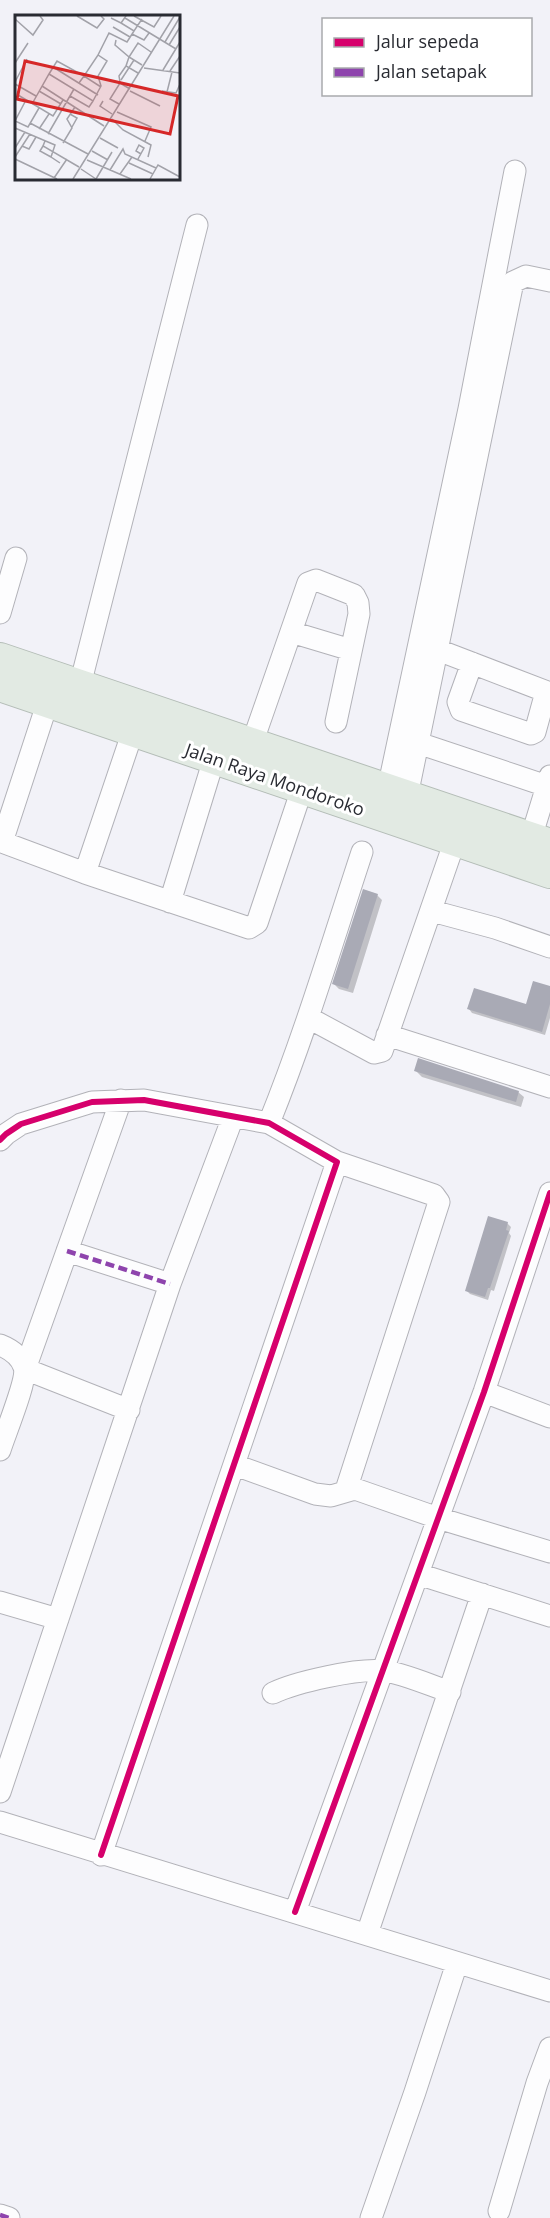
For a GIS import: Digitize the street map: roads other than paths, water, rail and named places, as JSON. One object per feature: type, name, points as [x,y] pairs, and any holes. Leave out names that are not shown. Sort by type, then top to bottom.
[{"type":"highway","name":"Jalan Raya Mondoroko","points":[[0,659],[61,688],[317,785],[392,800],[460,828],[550,872]]},
{"type":"highway","name":"Jalan Raya Mondoroko","points":[[0,685],[61,688],[133,731],[214,759],[248,757]]},
{"type":"highway","name":"Jalan Raya Mondoroko","points":[[460,828],[541,841]]},
{"type":"street","points":[[392,800],[515,171]]},
{"type":"street","points":[[197,225],[61,688],[1,842],[249,928],[257,923],[317,785]]},
{"type":"street","points":[[392,800],[418,743],[513,282],[526,276],[550,281]]},
{"type":"street","points":[[0,613],[16,558]]},
{"type":"street","points":[[248,757],[308,583],[316,580],[354,595],[358,603],[358,614],[336,722]]},
{"type":"street","points":[[291,632],[351,650]]},
{"type":"street","points":[[438,650],[548,692],[535,732],[531,734],[461,710],[458,702],[472,663]]},
{"type":"street","points":[[85,873],[133,731]]},
{"type":"street","points":[[418,743],[548,781],[541,841]]},
{"type":"street","points":[[170,902],[214,759]]},
{"type":"street","points":[[306,1026],[374,1053],[382,1051],[460,828]]},
{"type":"street","points":[[269,1123],[306,1026],[362,852]]},
{"type":"street","points":[[432,910],[495,928],[550,948]]},
{"type":"street","points":[[387,1035],[550,1088]]},
{"type":"street","points":[[0,1450],[23,1382],[25,1369],[121,1100]]},
{"type":"street","points":[[0,1140],[21,1124],[92,1102],[144,1100],[269,1123],[337,1162],[434,1195],[439,1202],[346,1490]]},
{"type":"street","points":[[0,1792],[170,1284],[233,1117]]},
{"type":"street","points":[[101,1855],[337,1162]]},
{"type":"street","points":[[295,1912],[484,1392],[550,1193]]},
{"type":"street","points":[[67,1251],[170,1284]]},
{"type":"street","points":[[0,1344],[19,1356],[25,1369],[129,1410]]},
{"type":"street","points":[[484,1392],[550,1417]]},
{"type":"street","points":[[235,1466],[315,1494],[331,1496],[355,1489],[438,1518],[550,1552]]},
{"type":"street","points":[[418,1574],[550,1616]]},
{"type":"street","points":[[367,1934],[482,1594]]},
{"type":"street","points":[[0,1602],[58,1619]]},
{"type":"street","points":[[273,1693],[290,1685],[315,1680],[383,1671],[450,1692]]},
{"type":"street","points":[[0,1822],[101,1855],[550,1991]]},
{"type":"street","points":[[370,2218],[415,2092],[457,1963]]},
{"type":"street","points":[[499,2211],[543,2086],[550,2048]]},
{"type":"street","points":[[0,2215],[9,2218]]}]
